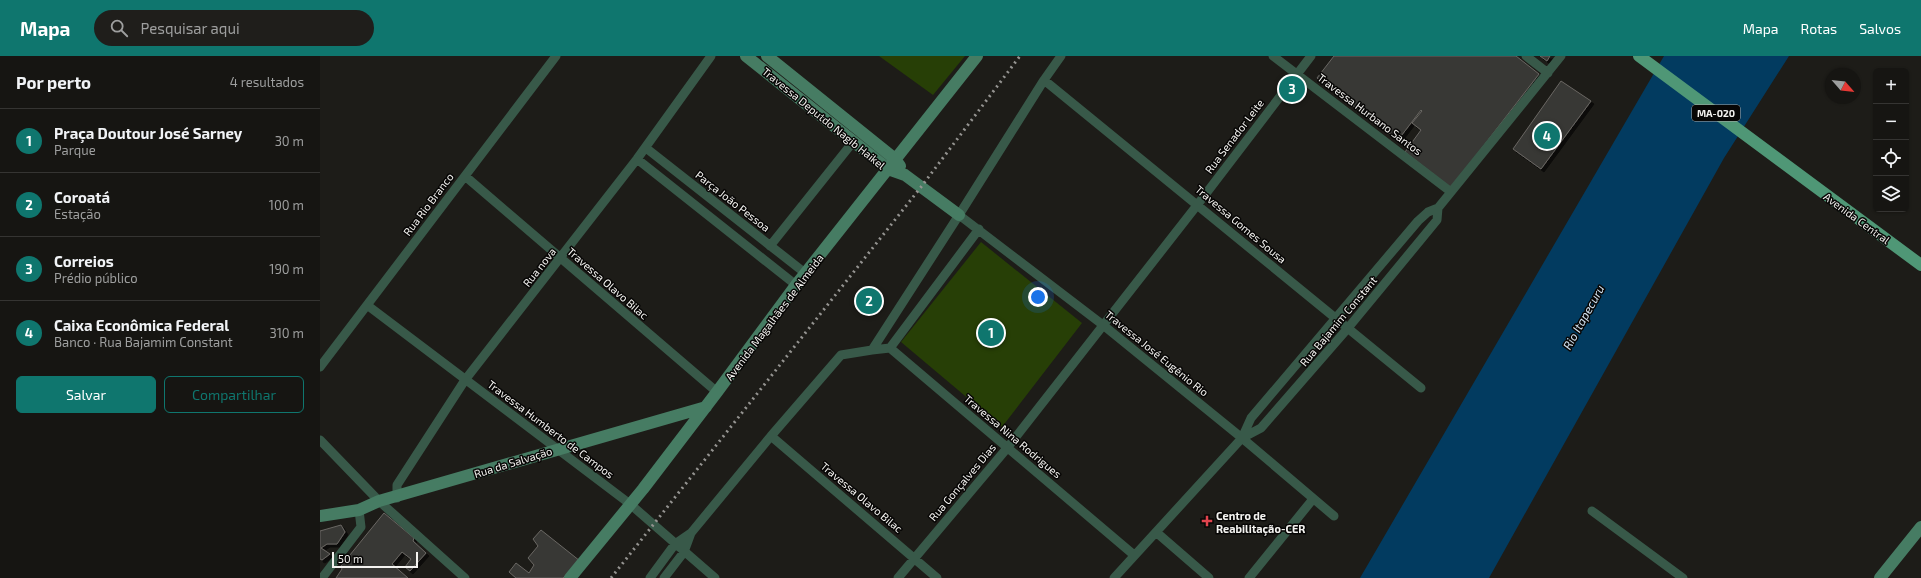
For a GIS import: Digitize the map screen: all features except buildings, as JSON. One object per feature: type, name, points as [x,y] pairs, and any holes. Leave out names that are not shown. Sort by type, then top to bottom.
[{"type":"main road","name":"Avenida Central","points":[[1639,56],[1792,171],[1921,265]]},
{"type":"street","name":"Rua Rio Branco","points":[[320,368],[556,56]]},
{"type":"street","name":"Rua nova","points":[[397,498],[397,485],[465,380],[646,148],[711,56]]},
{"type":"street","name":"Travessa Deputdo Nagib Haikel","points":[[746,56],[888,169],[906,175]]},
{"type":"street","name":"Travessa Deputdo Nagib Haikel","points":[[767,56],[895,159],[906,175],[959,215]]},
{"type":"street","name":"Avenida Magalhães de Almeida","points":[[570,578],[718,392],[796,285],[976,56]]},
{"type":"street","points":[[872,350],[1044,80],[1061,56]]},
{"type":"street","name":"Travessa Hurbano Santos","points":[[1273,56],[1451,192]]},
{"type":"street","name":"Rua Senador Leite","points":[[1103,325],[1198,204],[1296,73],[1311,56]]},
{"type":"street","points":[[1526,56],[1548,73]]},
{"type":"street","name":"Rua Bajamim Constant","points":[[1242,438],[1250,418],[1418,222],[1428,212],[1438,208],[1561,56]]},
{"type":"street","name":"Travessa Gomes Sousa","points":[[1044,80],[1198,204],[1335,319],[1421,388]]},
{"type":"street","points":[[770,246],[853,142]]},
{"type":"street","name":"Parça João Pessoa","points":[[646,148],[806,273]]},
{"type":"street","points":[[637,159],[796,285]]},
{"type":"street","name":"Travessa Olavo Bilac","points":[[465,176],[718,392]]},
{"type":"street","name":"Rua Bajamim Constant","points":[[1114,578],[1242,438],[1261,428],[1348,328],[1428,232],[1437,220],[1438,208]]},
{"type":"street","name":"Travessa José Eugênio Rio","points":[[959,215],[1103,325],[1242,438],[1334,516]]},
{"type":"street","points":[[650,578],[675,544],[691,533],[771,436],[841,355],[890,348],[979,229]]},
{"type":"street","name":"Travessa Humberto de Campos","points":[[368,305],[630,504],[715,578]]},
{"type":"street","name":"Rua Gonçalves Dias","points":[[898,578],[914,557],[1008,447],[1103,325]]},
{"type":"street","name":"Travessa Nina Rodrigues","points":[[890,348],[1134,555]]},
{"type":"street","name":"Rua da Salvação","points":[[320,516],[359,510],[379,502],[397,498],[557,449],[706,407]]},
{"type":"street","name":"Travessa Olavo Bilac","points":[[771,436],[937,578]]},
{"type":"street","points":[[320,440],[379,502],[465,578]]},
{"type":"street","points":[[1249,578],[1313,499]]},
{"type":"street","points":[[322,578],[361,527],[359,510]]},
{"type":"street","points":[[1592,511],[1683,578]]},
{"type":"street","points":[[1880,578],[1921,527]]},
{"type":"street","points":[[1156,532],[1209,578]]},
{"type":"street","points":[[664,578],[684,552],[691,533]]},
{"type":"green space","points":[[879,56],[965,56],[933,95]]},
{"type":"green space","points":[[981,242],[1082,323],[1002,427],[901,342]]},
{"type":"water","name":"Rio Itapecuru","points":[[1664,56],[1789,56],[1724,158],[1489,578],[1360,578]]},
{"type":"railway","points":[[611,578],[921,187],[1020,56]]},
{"type":"place","name":"Correios","points":[[1292,89]]},
{"type":"place","name":"Caixa Econômica Federal","points":[[1547,136]]},
{"type":"place","name":"Coroatá","points":[[869,301]]},
{"type":"place","name":"Praça Doutour José Sarney","points":[[991,333]]},
{"type":"place","name":"Centro de Reabilitação-CER","points":[[1207,521]]}]
